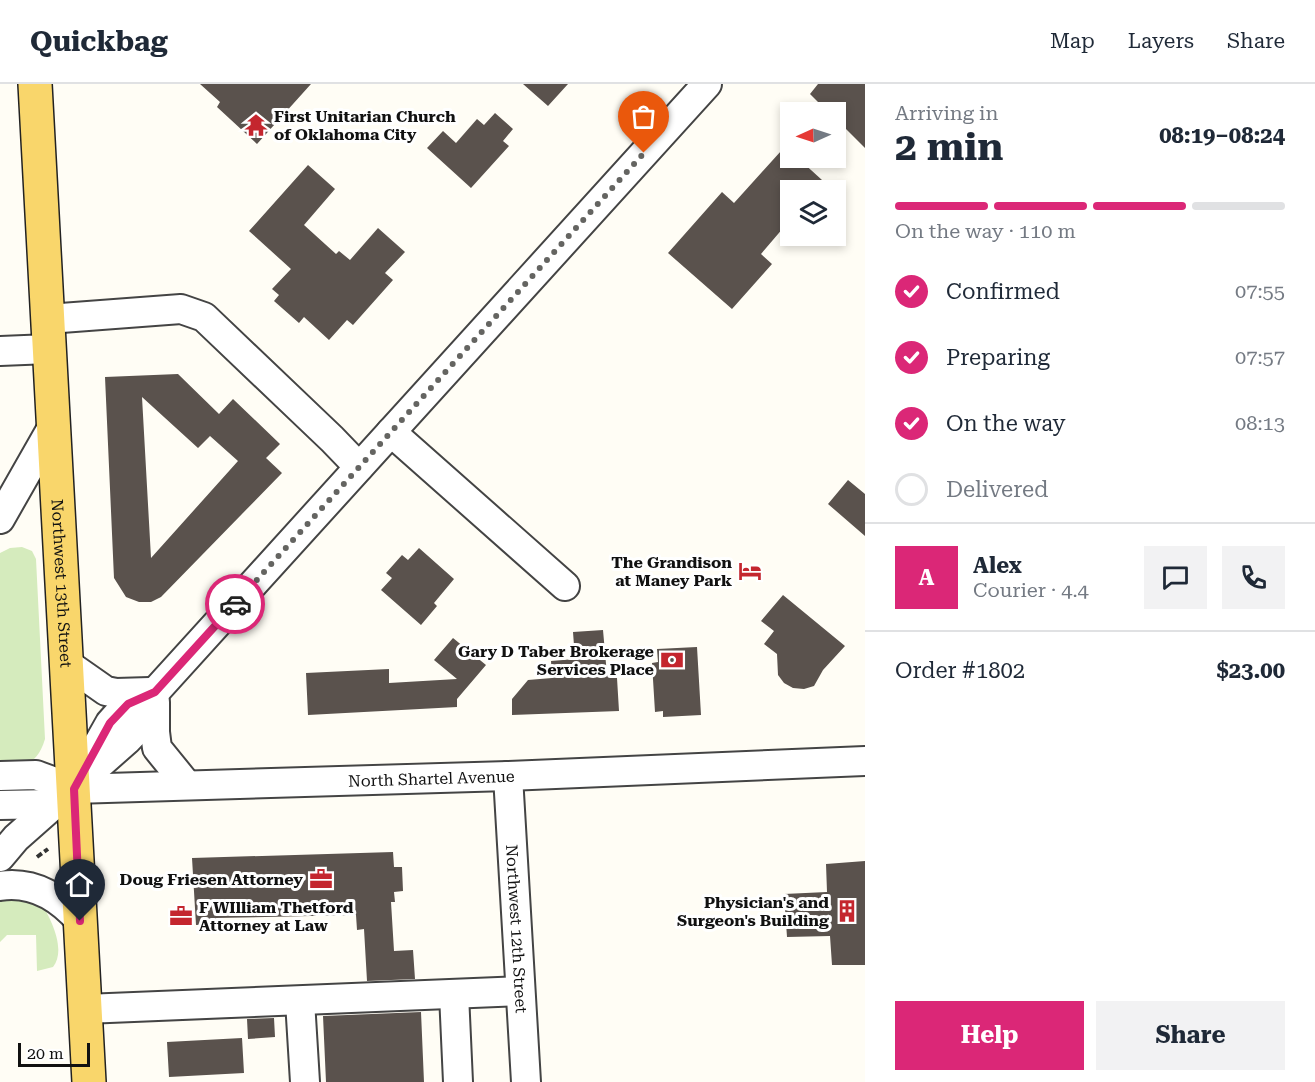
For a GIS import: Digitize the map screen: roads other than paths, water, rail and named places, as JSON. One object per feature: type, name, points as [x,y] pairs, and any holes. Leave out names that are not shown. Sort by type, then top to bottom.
[{"type":"main road","name":"Northwest 13th Street","points":[[35,84],[66,663],[64,796],[80,921],[89,1082]]},
{"type":"street","points":[[0,857],[16,838],[64,796],[110,723],[128,704],[155,692],[707,84]]},
{"type":"street","points":[[0,351],[48,334],[181,309],[204,317],[359,467]]},
{"type":"street","points":[[0,519],[53,426]]},
{"type":"street","points":[[391,432],[565,586]]},
{"type":"street","points":[[66,663],[106,691],[155,692]]},
{"type":"street","points":[[155,692],[157,748],[187,786]]},
{"type":"street","name":"North Shartel Avenue","points":[[0,805],[64,796],[187,786],[508,776],[865,760]]},
{"type":"street","name":"North Shartel Avenue","points":[[0,776],[36,775],[64,796]]},
{"type":"street","name":"Northwest 12th Street","points":[[508,776],[526,1082]]},
{"type":"street","points":[[0,886],[28,885],[42,891],[69,909],[80,921]]},
{"type":"street","points":[[85,1009],[520,991]]},
{"type":"street","points":[[454,994],[458,1082]]},
{"type":"street","points":[[300,1001],[305,1082]]},
{"type":"place","name":"First Unitarian Church of Oklahoma City","points":[[256,125]]},
{"type":"place","name":"The Grandison at Maney Park","points":[[750,571]]},
{"type":"place","name":"Gary D Taber Brokerage Services Place","points":[[672,660]]},
{"type":"place","name":"Doug Friesen Attorney","points":[[321,879]]},
{"type":"place","name":"Physician's and Surgeon's Building","points":[[847,911]]},
{"type":"place","name":"F WIlliam Thetford Attorney at Law","points":[[181,916]]}]
